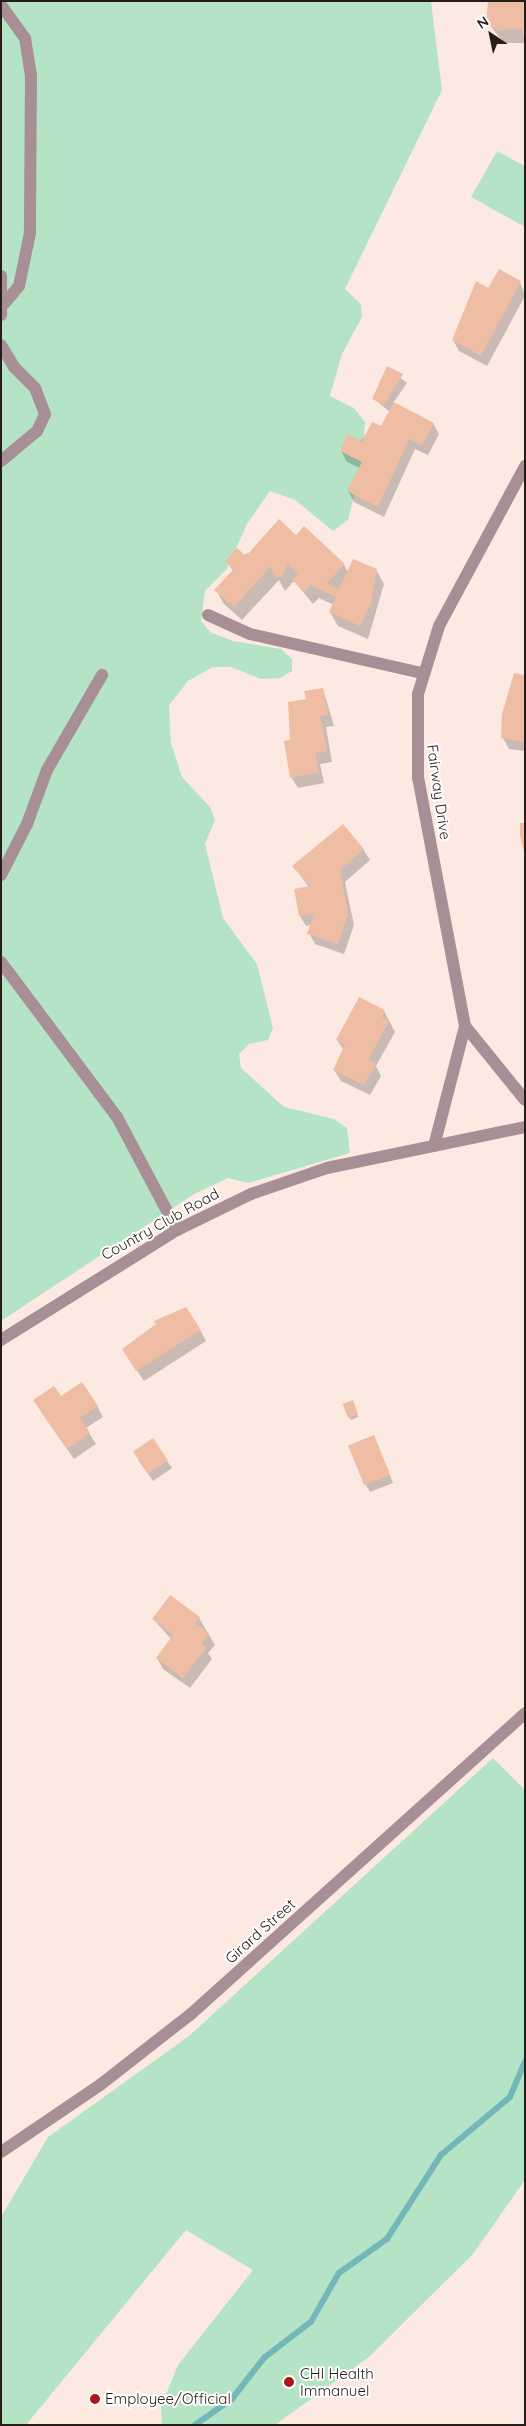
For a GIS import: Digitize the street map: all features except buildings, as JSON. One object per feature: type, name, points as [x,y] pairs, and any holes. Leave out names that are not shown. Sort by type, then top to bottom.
[{"type":"street","points":[[1,5],[25,38],[31,75],[30,233],[19,286],[2,309]]},
{"type":"street","points":[[1,276],[2,309]]},
{"type":"street","points":[[1,345],[14,367],[39,393],[45,414],[37,432],[1,460]]},
{"type":"street","name":"Fairway Drive","points":[[434,1146],[465,1026],[418,778],[414,747],[422,673],[440,626],[525,466]]},
{"type":"street","points":[[208,615],[250,634],[422,673]]},
{"type":"street","points":[[1,875],[27,824],[47,770],[102,675]]},
{"type":"street","points":[[1,962],[121,1124],[177,1230]]},
{"type":"street","name":"Fairway Drive","points":[[465,1026],[525,1100]]},
{"type":"street","name":"Country Club Road","points":[[1,1340],[177,1230],[290,1179],[525,1127]]},
{"type":"street","name":"Girard Street","points":[[1,2152],[100,2085],[191,2014],[525,1713]]},
{"type":"green space","points":[[1,1],[431,1],[442,90],[345,289],[361,304],[362,317],[342,354],[330,396],[354,408],[365,422],[362,464],[348,520],[333,531],[295,500],[270,491],[247,524],[227,569],[205,591],[201,621],[210,632],[233,641],[281,649],[292,659],[292,671],[280,678],[261,679],[231,667],[213,667],[188,681],[169,705],[171,743],[182,777],[210,807],[215,820],[205,844],[223,918],[257,964],[273,1028],[268,1040],[249,1044],[239,1054],[241,1068],[284,1107],[334,1119],[347,1128],[350,1153],[248,1183],[228,1178],[194,1194],[1,1321]]},
{"type":"green space","points":[[497,151],[525,166],[525,227],[471,197]]},
{"type":"green space","points":[[493,1758],[525,1790],[525,2180],[473,2254],[369,2357],[275,2425],[162,2425],[161,2407],[178,2365],[253,2270],[186,2230],[26,2425],[1,2425],[1,2217],[48,2137],[189,2036]]},
{"type":"waterway","points":[[195,2425],[232,2399],[264,2358],[311,2322],[339,2273],[387,2239],[441,2155],[510,2097],[525,2061]]},
{"type":"place","name":"CHI Health Immanuel","points":[[289,2382]]},
{"type":"place","name":"Employee/Official","points":[[95,2399]]}]
